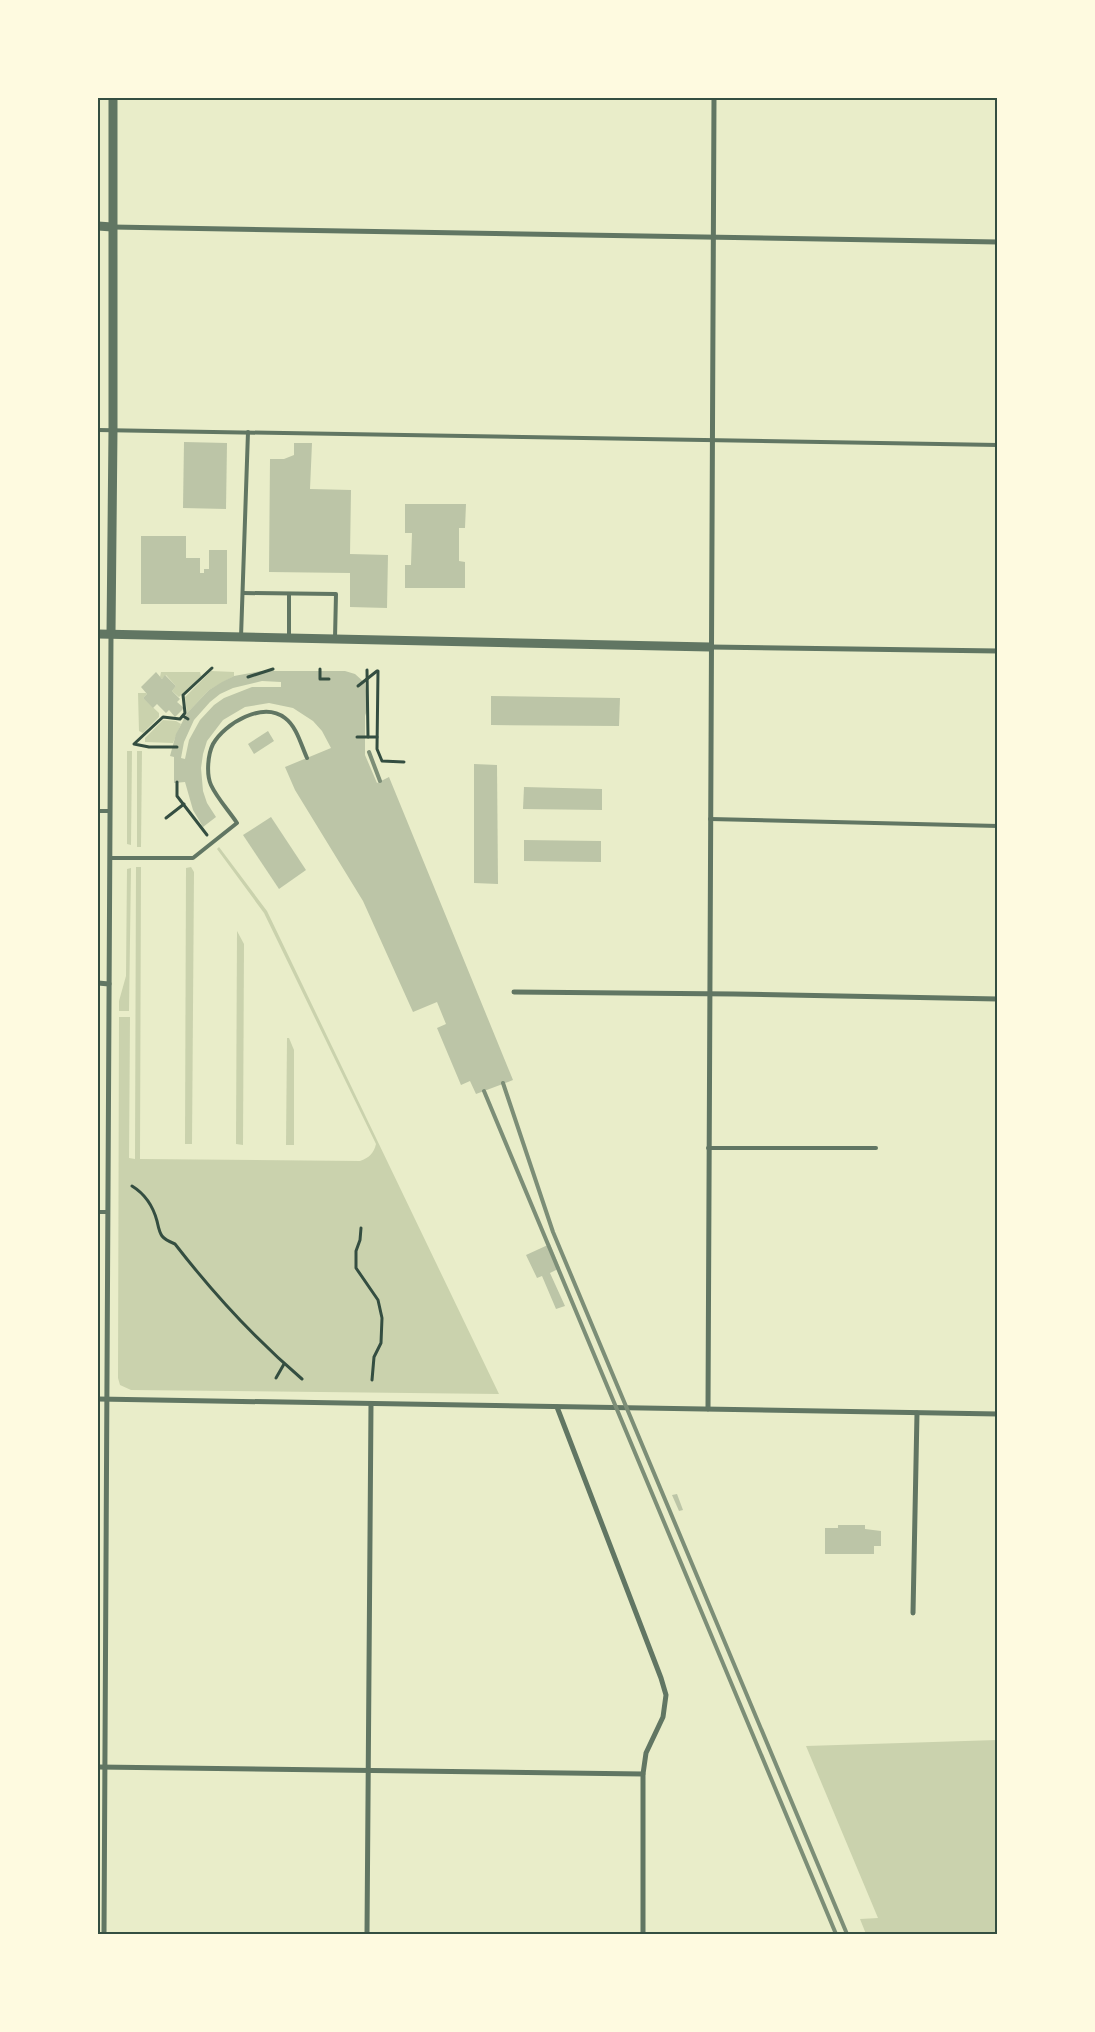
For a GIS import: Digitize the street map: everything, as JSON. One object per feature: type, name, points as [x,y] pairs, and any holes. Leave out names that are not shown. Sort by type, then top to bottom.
[{"type":"street","points":[[104,1934],[113,430],[113,98]]},
{"type":"street","points":[[708,1409],[714,98]]},
{"type":"street","points":[[98,226],[175,229],[998,242]]},
{"type":"street","points":[[98,634],[998,651]]},
{"type":"street","points":[[98,983],[109,984]]},
{"type":"street","points":[[514,992],[998,999]]},
{"type":"street","points":[[98,1399],[998,1414]]},
{"type":"street","points":[[366,1934],[371,1404]]},
{"type":"street","points":[[557,1407],[666,1696],[663,1717],[646,1753],[643,1774],[642,1934]]},
{"type":"street","points":[[913,1613],[917,1413]]},
{"type":"street","points":[[98,1767],[643,1774]]},
{"type":"lane","points":[[98,430],[998,445]]},
{"type":"lane","points":[[241,637],[248,432]]},
{"type":"lane","points":[[243,593],[336,594],[335,639]]},
{"type":"lane","points":[[288,638],[289,594]]},
{"type":"lane","points":[[110,858],[192,858],[237,822],[210,785],[208,768],[212,745],[223,732],[241,719],[256,713],[268,712],[286,718],[294,727],[307,758]]},
{"type":"lane","points":[[98,811],[110,811]]},
{"type":"lane","points":[[710,819],[998,826]]},
{"type":"lane","points":[[708,1148],[876,1148]]},
{"type":"lane","points":[[98,1212],[108,1212]]},
{"type":"path","points":[[177,747],[149,747],[134,744],[163,717],[180,719],[185,713],[183,695],[212,668]]},
{"type":"path","points":[[248,677],[273,669]]},
{"type":"path","points":[[320,669],[320,680],[329,680]]},
{"type":"path","points":[[367,670],[368,738]]},
{"type":"path","points":[[358,686],[378,671],[377,749],[382,761],[404,762]]},
{"type":"path","points":[[183,716],[188,719]]},
{"type":"path","points":[[357,737],[377,738]]},
{"type":"path","points":[[177,782],[177,796],[207,836]]},
{"type":"path","points":[[166,818],[184,804]]},
{"type":"path","points":[[132,1186],[147,1200],[155,1213],[161,1234],[175,1244],[224,1304],[254,1332],[265,1347],[302,1379]]},
{"type":"path","points":[[361,1228],[360,1240],[356,1251],[356,1268],[378,1300],[382,1318],[381,1343],[374,1357],[372,1380]]},
{"type":"path","points":[[276,1378],[284,1364]]},
{"type":"green space","points":[[211,671],[234,672],[234,676],[209,690],[187,713],[185,697]]},
{"type":"green space","points":[[161,672],[200,672],[201,676],[179,697],[172,691],[176,686],[166,675],[162,679],[160,677]]},
{"type":"green space","points":[[138,693],[146,693],[143,698],[159,713],[159,717],[143,733],[139,731]]},
{"type":"green space","points":[[163,720],[176,721],[181,724],[173,743],[145,742],[145,738]]},
{"type":"green space","points":[[127,751],[132,751],[131,845],[127,844]]},
{"type":"green space","points":[[137,751],[142,751],[141,847],[137,847]]},
{"type":"green space","points":[[219,847],[267,911],[499,1394],[131,1390],[120,1385],[118,1378],[119,1017],[130,1017],[129,1158],[135,1159],[136,867],[141,867],[140,1159],[360,1161],[371,1155],[376,1144],[264,913],[217,849]]},
{"type":"green space","points":[[191,867],[194,872],[192,1144],[185,1144],[186,868]]},
{"type":"green space","points":[[131,868],[129,1011],[119,1011],[119,1001],[126,976],[127,869]]},
{"type":"green space","points":[[237,931],[244,944],[243,1145],[236,1144]]},
{"type":"green space","points":[[287,1038],[289,1038],[294,1050],[294,1145],[286,1145]]},
{"type":"green space","points":[[997,1740],[997,1934],[866,1934],[860,1919],[878,1918],[806,1746]]},
{"type":"building","points":[[184,442],[227,443],[226,509],[183,508]]},
{"type":"building","points":[[294,443],[312,443],[310,489],[351,490],[350,554],[388,555],[387,608],[350,607],[350,573],[269,572],[270,459],[284,459],[294,455]]},
{"type":"building","points":[[405,504],[466,504],[465,528],[459,528],[459,561],[465,562],[465,588],[405,588],[405,565],[411,565],[412,533],[405,533]]},
{"type":"building","points":[[141,536],[186,536],[186,558],[200,558],[200,573],[204,573],[204,569],[209,569],[209,550],[227,550],[227,604],[141,604]]},
{"type":"building","points":[[261,671],[345,671],[355,674],[365,683],[368,707],[365,716],[365,755],[377,783],[389,777],[513,1080],[476,1094],[470,1081],[461,1085],[437,1028],[446,1024],[437,1002],[413,1012],[363,901],[295,790],[285,767],[331,748],[322,731],[313,721],[293,708],[269,703],[245,707],[223,720],[207,741],[203,754],[201,768],[203,791],[207,803],[216,817],[203,827],[193,810],[185,782],[174,783],[174,757],[170,756],[176,734],[187,713],[209,690],[234,676]],"holes":[[[262,681],[281,682],[281,687],[252,687],[224,698],[214,705],[200,720],[189,740],[185,759],[181,758],[184,742],[194,720],[220,694],[233,688]]]},
{"type":"building","points":[[156,672],[162,679],[165,675],[176,686],[172,691],[180,699],[177,702],[184,708],[175,717],[169,710],[166,713],[157,704],[153,708],[143,698],[147,694],[141,687]]},
{"type":"building","points":[[491,696],[620,698],[619,726],[491,725]]},
{"type":"building","points":[[268,731],[274,741],[254,754],[248,744]]},
{"type":"building","points":[[474,764],[497,765],[498,884],[474,883]]},
{"type":"building","points":[[524,787],[602,789],[602,810],[523,809]]},
{"type":"building","points":[[271,817],[306,870],[279,889],[243,835]]},
{"type":"building","points":[[524,840],[601,841],[601,862],[524,861]]},
{"type":"building","points":[[550,1244],[560,1268],[550,1273],[565,1306],[556,1309],[542,1276],[537,1278],[526,1255]]},
{"type":"building","points":[[677,1494],[683,1510],[679,1511],[672,1495]]},
{"type":"building","points":[[838,1525],[865,1525],[865,1529],[881,1531],[881,1546],[874,1546],[874,1554],[825,1554],[825,1528],[838,1528]]},
{"type":"railway","points":[[369,752],[380,781]]},
{"type":"railway","points":[[503,1083],[553,1232],[847,1934]]},
{"type":"railway","points":[[484,1091],[836,1934]]}]
